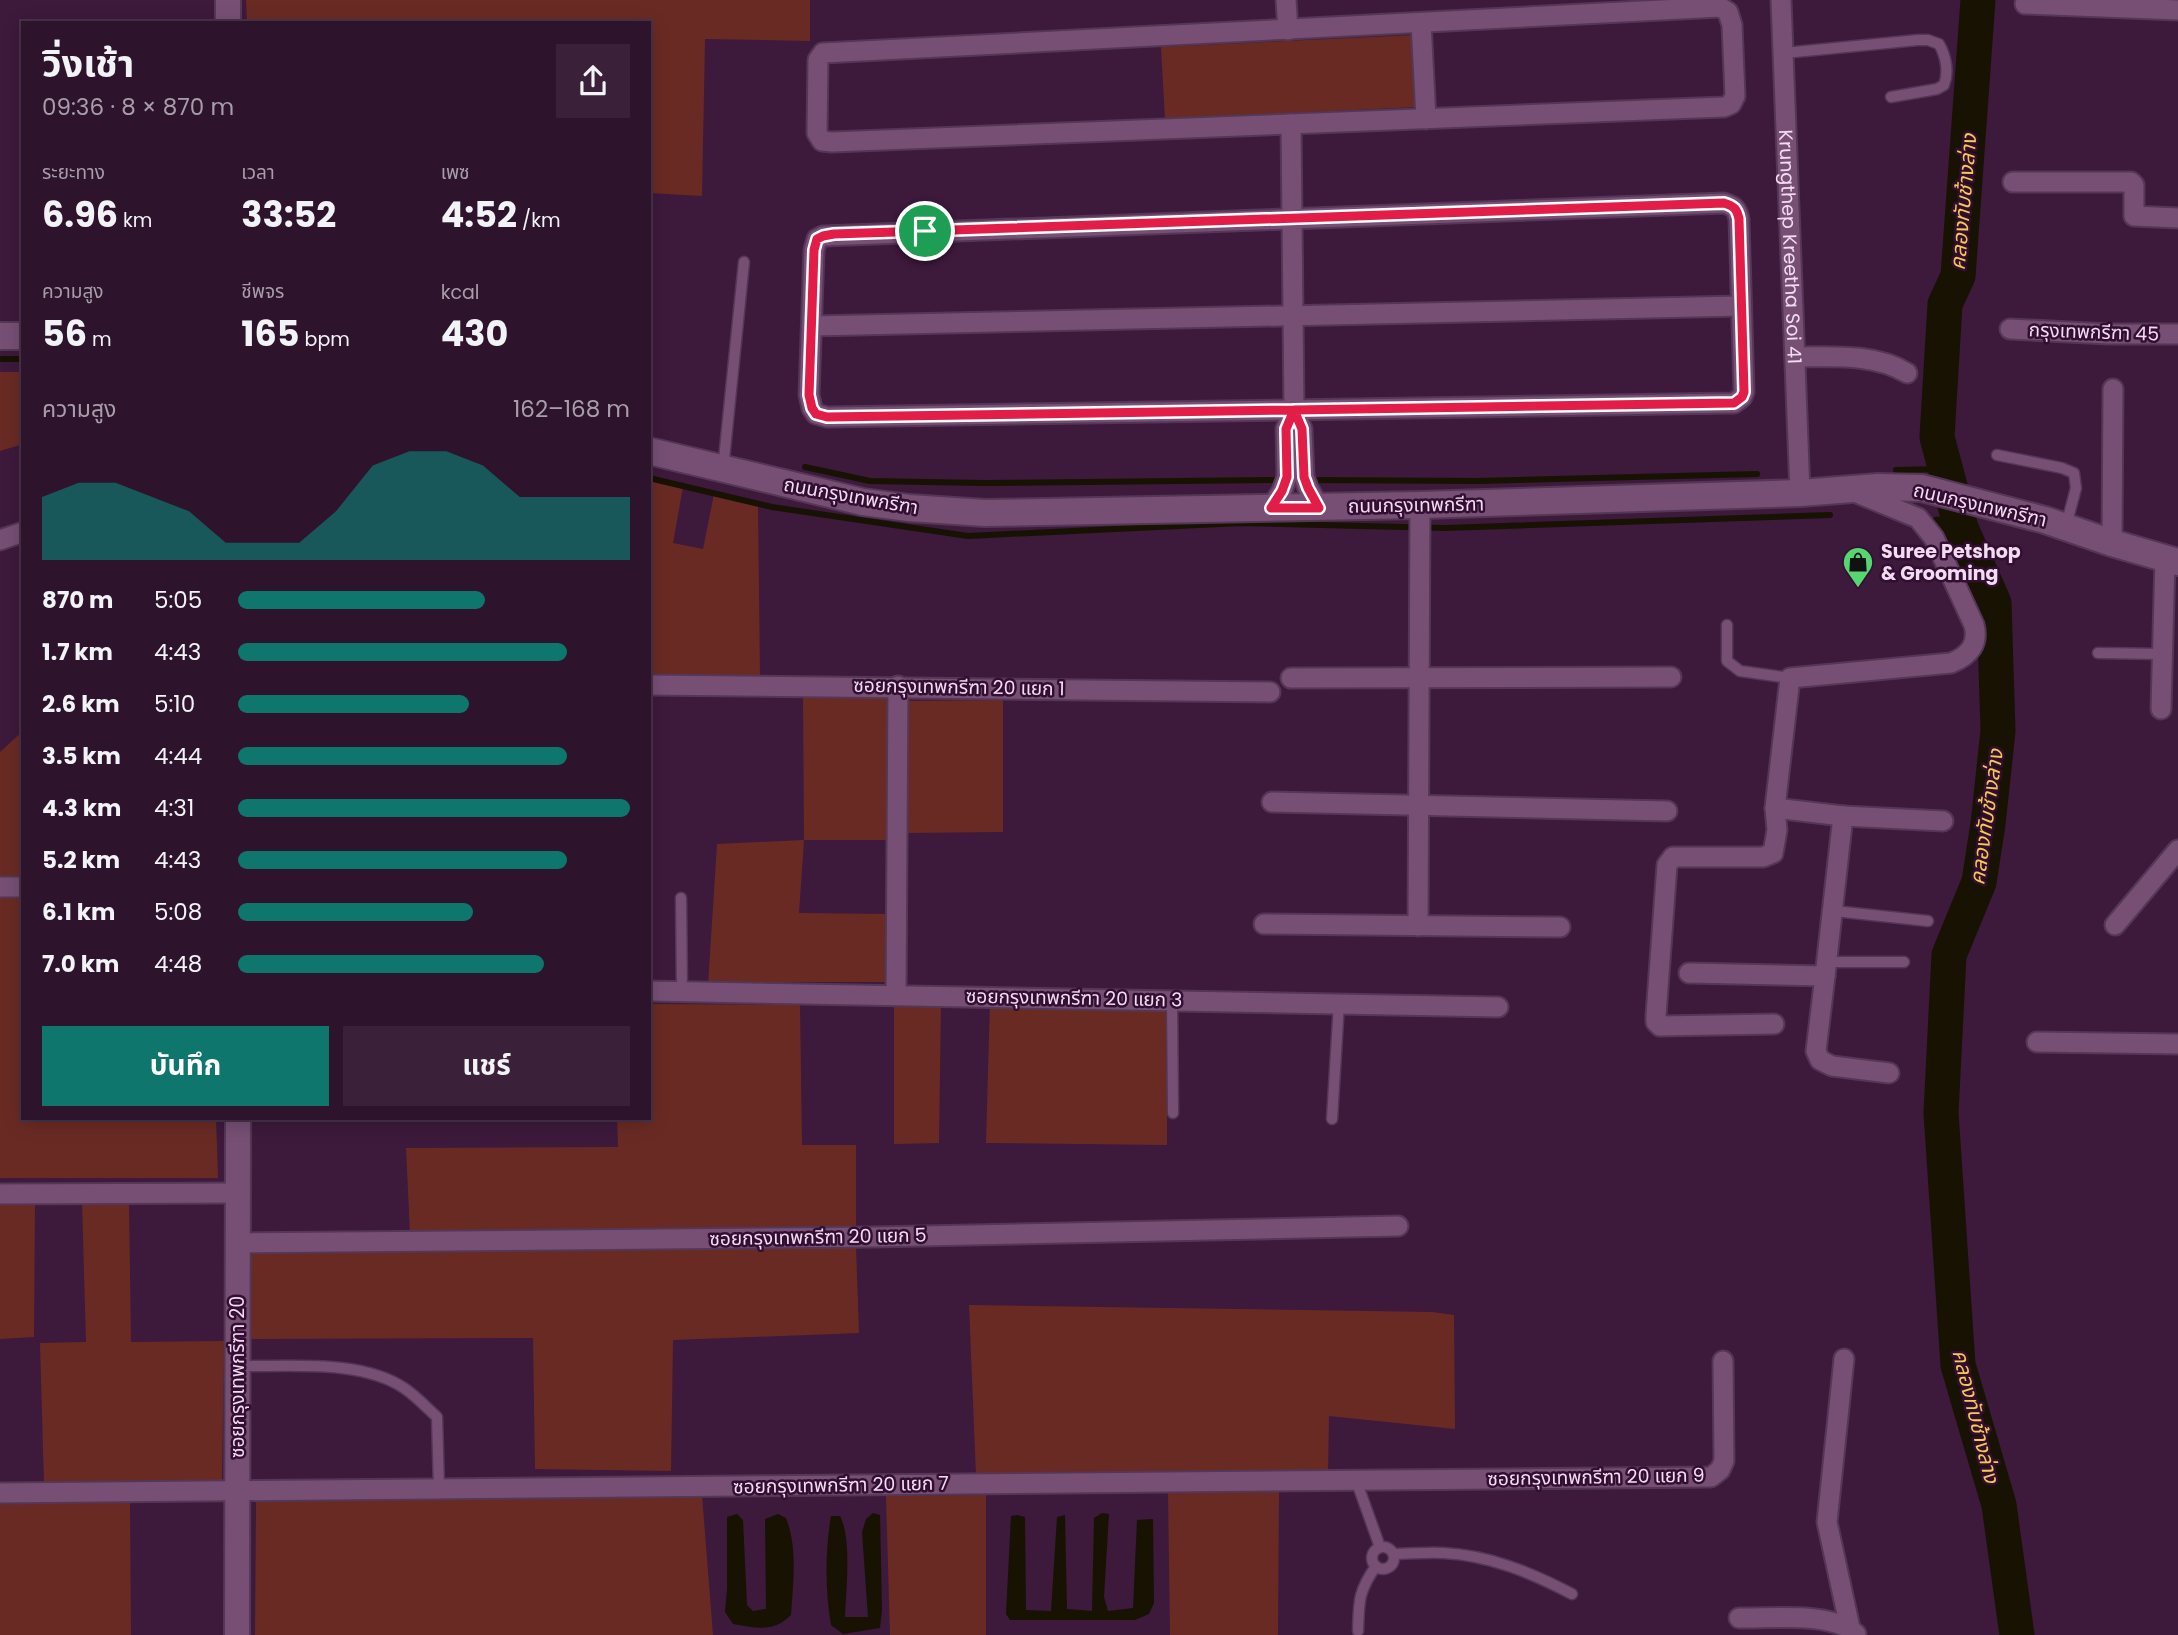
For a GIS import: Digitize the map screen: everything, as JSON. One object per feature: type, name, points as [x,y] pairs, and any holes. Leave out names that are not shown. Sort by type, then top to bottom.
[{"type":"main road","points":[[0,336],[21,336]]},
{"type":"main road","name":"ถนนกรุงเทพกรีฑา","points":[[651,451],[863,502],[985,513],[1271,508],[1420,512],[1800,494],[1848,489],[1922,488],[2026,514],[2172,561]]},
{"type":"street","points":[[228,0],[228,21]]},
{"type":"street","points":[[1286,0],[1288,30]]},
{"type":"street","name":"Krungthep Kreetha Soi 41","points":[[1780,0],[1800,494]]},
{"type":"street","points":[[2025,4],[2100,3],[2178,10]]},
{"type":"street","points":[[1720,8],[1728,12],[1732,24],[1734,96],[1731,104],[1724,107],[832,142],[822,141],[817,133],[818,60],[823,53],[1288,30],[1720,8]]},
{"type":"street","points":[[1421,23],[1426,119]]},
{"type":"street","points":[[1291,124],[1294,410],[1302,429],[1304,477],[1319,508]]},
{"type":"street","points":[[2013,182],[2131,182],[2134,185],[2134,216],[2178,218]]},
{"type":"street","points":[[1724,203],[1732,205],[1739,219],[1744,392],[1734,403],[827,417],[816,414],[812,408],[809,395],[814,250],[817,239],[823,236],[1292,220],[1724,203]]},
{"type":"street","points":[[812,326],[1741,306]]},
{"type":"street","name":"กรุงเทพกรีฑา 45","points":[[2010,329],[2178,334]]},
{"type":"street","points":[[1795,357],[1855,357],[1897,367],[1907,373]]},
{"type":"street","points":[[2112,543],[2113,389]]},
{"type":"street","points":[[1271,508],[1287,477],[1286,429],[1294,410]]},
{"type":"street","points":[[1774,1024],[1660,1026],[1656,1022],[1667,864],[1673,857],[1763,857],[1773,853],[1777,830],[1775,808],[1790,678],[1951,663],[1963,659],[1977,636],[1934,538],[1918,518],[1848,489]]},
{"type":"street","points":[[1418,926],[1420,512]]},
{"type":"street","points":[[0,540],[21,533]]},
{"type":"street","points":[[2161,709],[2162,654],[2172,561]]},
{"type":"street","points":[[1291,678],[1671,677]]},
{"type":"street","name":"ซอยกรุงเทพกรีฑา 20 แยก 1","points":[[651,685],[1270,692]]},
{"type":"street","points":[[896,995],[898,686]]},
{"type":"street","points":[[1272,802],[1667,811]]},
{"type":"street","points":[[1775,808],[1843,816],[1943,821]]},
{"type":"street","points":[[1843,816],[1816,1051],[1819,1060],[1832,1066],[1889,1073]]},
{"type":"street","points":[[2115,925],[2178,850]]},
{"type":"street","points":[[0,887],[21,887]]},
{"type":"street","points":[[1264,924],[1560,928]]},
{"type":"street","points":[[1689,973],[1826,969]]},
{"type":"street","name":"ซอยกรุงเทพกรีฑา 20 แยก 3","points":[[651,991],[1498,1007]]},
{"type":"street","points":[[2037,1042],[2178,1044]]},
{"type":"street","name":"ซอยกรุงเทพกรีฑา 20","points":[[237,1635],[238,1120]]},
{"type":"street","points":[[0,1194],[238,1193]]},
{"type":"street","name":"ซอยกรุงเทพกรีฑา 20 แยก 5","points":[[238,1243],[873,1237],[1398,1226]]},
{"type":"street","points":[[1844,1359],[1827,1522],[1853,1632]]},
{"type":"street","name":"ซอยกรุงเทพกรีฑา 20 แยก 9","points":[[1445,1479],[1711,1477],[1720,1470],[1724,1461],[1723,1361]]},
{"type":"street","name":"ซอยกรุงเทพกรีฑา 20 แยก 7","points":[[0,1493],[1445,1479]]},
{"type":"street","points":[[1739,1618],[1819,1619],[1853,1632]]},
{"type":"lane","points":[[1784,53],[1918,40],[1939,44],[1945,54],[1947,81],[1944,85],[1937,89],[1891,97]]},
{"type":"lane","points":[[723,469],[744,262]]},
{"type":"lane","points":[[1997,455],[2063,468],[2074,473],[2076,488],[2066,526]]},
{"type":"lane","points":[[1727,625],[1727,661],[1740,671],[1790,678]]},
{"type":"lane","points":[[2098,653],[2162,654]]},
{"type":"lane","points":[[681,898],[682,991]]},
{"type":"lane","points":[[1834,911],[1928,921]]},
{"type":"lane","points":[[1826,969],[1904,962]]},
{"type":"lane","points":[[1171,999],[1173,1113]]},
{"type":"lane","points":[[1332,1119],[1339,1003]]},
{"type":"lane","points":[[238,1366],[343,1368],[378,1376],[404,1388],[437,1417],[439,1489]]},
{"type":"lane","points":[[1356,1480],[1380,1547]]},
{"type":"lane","points":[[1380,1547],[1391,1549],[1394,1560],[1387,1569],[1376,1566],[1373,1555],[1375,1550],[1380,1547]]},
{"type":"lane","points":[[1394,1555],[1444,1553],[1497,1562],[1546,1580],[1572,1594]]},
{"type":"lane","points":[[1359,1631],[1360,1595],[1364,1583],[1376,1566]]},
{"type":"shaded area","points":[[246,0],[810,0],[810,41],[705,39],[702,196],[651,193],[651,21],[247,21]]},
{"type":"shaded area","points":[[1414,35],[1417,107],[1165,119],[1161,47]]},
{"type":"shaded area","points":[[0,372],[21,372],[21,445],[0,451]]},
{"type":"shaded area","points":[[651,478],[683,487],[673,543],[703,549],[714,494],[758,506],[760,676],[651,676]]},
{"type":"shaded area","points":[[803,696],[892,698],[888,840],[804,840]]},
{"type":"shaded area","points":[[1003,700],[1003,832],[905,833],[905,701]]},
{"type":"shaded area","points":[[21,733],[21,877],[0,877],[0,752]]},
{"type":"shaded area","points":[[804,840],[799,913],[890,914],[889,982],[708,985],[717,844]]},
{"type":"shaded area","points":[[0,893],[21,894],[21,1120],[216,1120],[218,1178],[0,1178]]},
{"type":"shaded area","points":[[894,1000],[941,1002],[939,1143],[894,1144]]},
{"type":"shaded area","points":[[990,1001],[1167,1004],[1167,1145],[986,1143]]},
{"type":"shaded area","points":[[651,1004],[800,1005],[802,1145],[856,1145],[856,1229],[410,1234],[406,1148],[618,1147],[617,1120],[651,1120]]},
{"type":"shaded area","points":[[82,1201],[129,1203],[131,1342],[224,1341],[222,1481],[44,1484],[40,1343],[86,1342]]},
{"type":"shaded area","points":[[0,1202],[35,1202],[34,1337],[0,1339]]},
{"type":"shaded area","points":[[856,1247],[859,1333],[673,1340],[671,1471],[535,1469],[533,1338],[251,1339],[249,1251]]},
{"type":"shaded area","points":[[969,1305],[1432,1312],[1454,1315],[1455,1429],[1329,1416],[1328,1474],[976,1475]]},
{"type":"shaded area","points":[[1168,1491],[1279,1491],[1278,1635],[1170,1635]]},
{"type":"shaded area","points":[[702,1495],[713,1635],[255,1635],[256,1500]]},
{"type":"shaded area","points":[[986,1495],[986,1635],[890,1635],[886,1496]]},
{"type":"shaded area","points":[[0,1501],[130,1503],[131,1635],[0,1635]]},
{"type":"shaded area","points":[[873,1513],[880,1515],[880,1628],[843,1634],[831,1625],[828,1598],[826,1571],[831,1516],[840,1516],[846,1538],[845,1617],[868,1617],[862,1532],[866,1519]]},
{"type":"shaded area","points":[[1102,1513],[1109,1514],[1104,1597],[1108,1611],[1133,1608],[1137,1520],[1153,1519],[1154,1603],[1149,1614],[1135,1620],[1010,1620],[1006,1614],[1011,1516],[1025,1517],[1026,1610],[1051,1611],[1057,1517],[1065,1515],[1067,1609],[1092,1611],[1094,1518]]},
{"type":"shaded area","points":[[737,1514],[743,1520],[747,1605],[753,1611],[766,1609],[765,1519],[778,1514],[786,1518],[793,1554],[791,1615],[778,1625],[764,1628],[733,1624],[725,1612],[727,1517]]},
{"type":"waterway","name":"คลองทับช้างล่าง","points":[[1978,0],[1958,276],[1945,304],[1937,437],[1961,528],[1994,603],[1998,731],[1979,882],[1949,955],[1941,1113],[1958,1365],[1999,1505],[2017,1635]]},
{"type":"waterway","points":[[0,359],[21,359]]},
{"type":"waterway","points":[[805,467],[870,481],[983,483],[1283,480]]},
{"type":"waterway","points":[[1896,470],[1945,469]]},
{"type":"waterway","points":[[1308,480],[1478,481],[1757,474]]},
{"type":"waterway","points":[[651,478],[772,507],[968,536],[1241,523],[1445,528],[1830,515]]},
{"type":"waterway","points":[[1938,526],[1961,528]]},
{"type":"place","name":"Suree Petshop & Grooming","points":[[1858,589]]},
{"type":"route","points":[[925,231],[834,234],[817,239],[814,250],[809,395],[816,414],[827,417],[1294,410],[1302,429],[1304,477],[1319,508],[1271,508],[1287,477],[1286,429],[1294,410],[1734,403],[1744,392],[1739,219],[1732,205],[1724,203],[925,231]]}]
